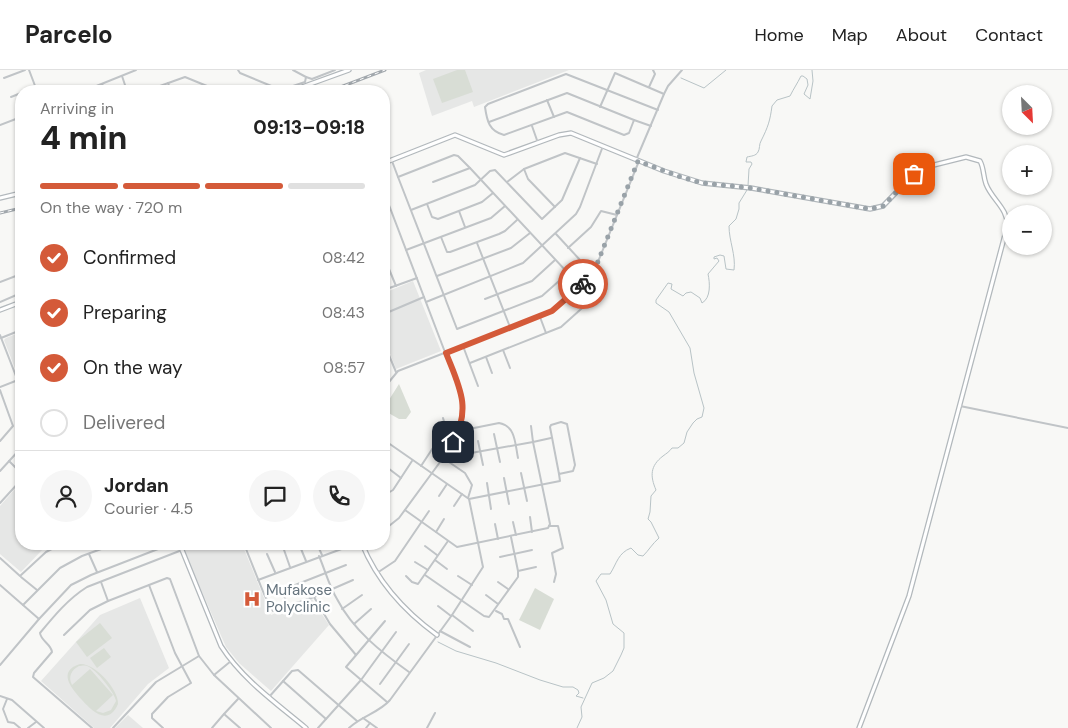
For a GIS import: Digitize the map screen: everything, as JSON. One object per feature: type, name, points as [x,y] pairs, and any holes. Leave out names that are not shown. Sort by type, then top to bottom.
[{"type":"street","points":[[4,78],[25,70]]},
{"type":"street","points":[[29,70],[35,85]]},
{"type":"street","points":[[102,84],[136,70]]},
{"type":"street","points":[[238,70],[240,73],[269,85]]},
{"type":"street","points":[[292,70],[312,79],[335,70]]},
{"type":"street","points":[[308,85],[349,70]]},
{"type":"street","points":[[649,87],[654,74],[653,70]]},
{"type":"street","points":[[390,380],[396,372],[555,309],[593,274],[664,94],[668,86],[681,71]]},
{"type":"street","points":[[600,107],[615,72],[664,94]]},
{"type":"street","points":[[634,120],[629,133],[624,135],[567,112],[504,135],[493,131],[485,108],[488,104],[568,74],[658,110]]},
{"type":"street","points":[[122,76],[125,85]]},
{"type":"street","points":[[163,85],[185,77],[205,85]]},
{"type":"street","points":[[296,85],[305,82],[306,77]]},
{"type":"street","points":[[489,122],[567,93],[651,126]]},
{"type":"street","points":[[11,97],[15,95]]},
{"type":"street","points":[[547,100],[554,117]]},
{"type":"street","points":[[0,124],[15,119]]},
{"type":"street","points":[[532,126],[538,143]]},
{"type":"street","points":[[568,273],[544,295],[456,329],[392,160],[455,135],[504,155],[566,133],[678,176],[702,183],[751,188],[875,209],[887,203],[922,168],[966,157],[980,160],[987,187],[1006,214],[1008,223],[906,606],[859,728]]},
{"type":"street","points":[[426,302],[523,263],[556,234],[567,224],[580,207],[603,146]]},
{"type":"street","points":[[507,182],[524,169],[565,153],[597,164]]},
{"type":"street","points":[[398,177],[454,155],[458,156],[590,297],[590,301],[564,325],[470,363]]},
{"type":"street","points":[[411,210],[475,186],[490,171],[494,170],[542,218],[564,197],[580,158]]},
{"type":"street","points":[[433,182],[470,168]]},
{"type":"street","points":[[524,169],[528,179],[555,207]]},
{"type":"street","points":[[427,204],[432,217],[435,219],[482,202],[493,193]]},
{"type":"street","points":[[0,198],[15,194]]},
{"type":"street","points":[[406,250],[491,218],[505,206]]},
{"type":"street","points":[[390,208],[446,353],[463,402],[464,413],[460,431],[453,442],[405,510],[390,526]]},
{"type":"street","points":[[459,211],[465,227]]},
{"type":"street","points":[[568,248],[590,228],[601,211],[616,216]]},
{"type":"street","points":[[441,237],[448,252],[503,232],[518,219]]},
{"type":"street","points":[[437,276],[512,248],[530,232]]},
{"type":"street","points":[[556,234],[593,274]]},
{"type":"street","points":[[477,243],[510,327]]},
{"type":"street","points":[[485,299],[536,278],[555,260]]},
{"type":"street","points":[[390,271],[396,286]]},
{"type":"street","points":[[0,282],[15,276]]},
{"type":"street","points":[[390,288],[417,278]]},
{"type":"street","points":[[0,302],[15,296]]},
{"type":"street","points":[[390,311],[424,297]]},
{"type":"street","points":[[0,310],[15,304]]},
{"type":"street","points":[[539,316],[546,333]]},
{"type":"street","points":[[15,332],[1,336],[15,372]]},
{"type":"street","points":[[463,346],[478,386]]},
{"type":"street","points":[[503,350],[510,368]]},
{"type":"street","points":[[486,356],[492,373]]},
{"type":"street","points":[[390,358],[396,372]]},
{"type":"street","points":[[0,441],[11,428],[12,423],[0,388],[15,381]]},
{"type":"street","points":[[959,406],[1068,428]]},
{"type":"street","points":[[420,466],[446,428],[443,418]]},
{"type":"street","points":[[390,444],[469,499],[560,481],[550,427],[551,425],[564,422],[567,424],[574,469],[570,472],[559,474]]},
{"type":"street","points":[[460,431],[502,423],[511,429],[518,458]]},
{"type":"street","points":[[531,426],[550,526]]},
{"type":"street","points":[[494,434],[500,462]]},
{"type":"street","points":[[453,442],[468,453],[551,438]]},
{"type":"street","points":[[478,442],[483,465]]},
{"type":"street","points":[[0,471],[15,454]]},
{"type":"street","points":[[349,728],[388,703],[451,616],[483,567],[469,499],[472,485],[467,475],[442,458]]},
{"type":"street","points":[[9,461],[15,467]]},
{"type":"street","points":[[390,492],[412,461]]},
{"type":"street","points":[[390,470],[401,478]]},
{"type":"street","points":[[521,473],[527,501]]},
{"type":"street","points":[[504,478],[509,504]]},
{"type":"street","points":[[487,483],[491,509]]},
{"type":"street","points":[[439,496],[447,484]]},
{"type":"street","points":[[0,503],[15,487]]},
{"type":"street","points":[[454,506],[462,494]]},
{"type":"street","points":[[405,510],[457,547],[546,529],[550,526],[558,526],[563,548],[552,553],[556,574],[554,582]]},
{"type":"street","points":[[377,573],[395,561],[429,511]]},
{"type":"street","points":[[530,517],[532,532]]},
{"type":"street","points":[[436,532],[444,519]]},
{"type":"street","points":[[513,522],[516,535]]},
{"type":"street","points":[[495,524],[498,539]]},
{"type":"street","points":[[424,575],[487,617],[495,610],[518,577],[510,536]]},
{"type":"street","points":[[406,576],[416,584],[448,541]]},
{"type":"street","points":[[425,546],[438,556]]},
{"type":"street","points":[[20,576],[50,550]]},
{"type":"street","points":[[23,605],[60,568],[99,550]]},
{"type":"street","points":[[0,664],[72,585],[97,572],[155,550]]},
{"type":"street","points":[[92,728],[33,677],[32,674],[52,652],[51,647],[41,637],[40,633],[77,593],[101,581],[182,550],[221,646],[231,661],[306,728]]},
{"type":"street","points":[[246,550],[272,610],[275,611],[332,590],[353,580]]},
{"type":"street","points":[[284,550],[290,567]]},
{"type":"street","points":[[301,550],[306,561]]},
{"type":"street","points":[[318,550],[332,590],[342,609],[368,640],[410,673]]},
{"type":"street","points":[[258,580],[338,550]]},
{"type":"street","points":[[365,550],[377,573],[393,596],[407,611],[439,633],[470,647]]},
{"type":"street","points":[[500,557],[532,550]]},
{"type":"street","points":[[89,554],[97,572]]},
{"type":"street","points":[[267,554],[275,573]]},
{"type":"street","points":[[0,558],[37,590]]},
{"type":"street","points":[[435,560],[447,569]]},
{"type":"street","points":[[415,562],[428,570]]},
{"type":"street","points":[[288,606],[283,593],[285,589],[346,565]]},
{"type":"street","points":[[518,571],[536,567]]},
{"type":"street","points":[[458,576],[472,585]]},
{"type":"street","points":[[64,635],[90,610],[168,578],[199,656],[214,675],[271,728]]},
{"type":"street","points":[[101,581],[108,601]]},
{"type":"street","points":[[498,582],[509,590]]},
{"type":"street","points":[[0,585],[39,619]]},
{"type":"street","points":[[149,585],[175,653],[192,683],[170,696],[151,715],[163,728]]},
{"type":"street","points":[[342,609],[362,595]]},
{"type":"street","points":[[486,595],[498,605]]},
{"type":"street","points":[[314,597],[330,624],[356,655]]},
{"type":"street","points":[[438,606],[473,631]]},
{"type":"street","points":[[354,625],[371,609]]},
{"type":"street","points":[[495,610],[502,614],[504,619],[508,619],[520,647]]},
{"type":"street","points":[[385,621],[346,665],[346,668],[388,703]]},
{"type":"street","points":[[318,728],[361,680],[396,632]]},
{"type":"street","points":[[380,684],[409,644]]},
{"type":"street","points":[[114,728],[150,686],[161,677],[199,656]]},
{"type":"street","points":[[214,675],[231,661]]},
{"type":"street","points":[[270,697],[292,671],[298,670],[338,706],[358,721]]},
{"type":"street","points":[[283,681],[326,719]]},
{"type":"street","points":[[0,696],[12,700],[44,728]]},
{"type":"street","points":[[8,699],[3,709],[6,719],[20,728]]},
{"type":"street","points":[[212,728],[238,699]]},
{"type":"street","points":[[426,728],[435,712]]},
{"type":"street","points":[[224,714],[240,728]]},
{"type":"street","points":[[363,718],[377,728]]},
{"type":"street","points":[[28,728],[38,723]]},
{"type":"street","points":[[38,723],[39,728]]},
{"type":"street","points":[[366,728],[370,723]]},
{"type":"shaded area","points":[[426,70],[569,70],[474,107],[472,101],[432,116],[419,73]]},
{"type":"shaded area","points":[[457,70],[465,70],[473,92],[442,103],[433,79]]},
{"type":"shaded area","points":[[413,281],[441,351],[396,369],[390,354],[390,291]]},
{"type":"shaded area","points":[[15,334],[15,368],[4,340]]},
{"type":"shaded area","points":[[399,384],[411,412],[406,419],[399,419],[390,414],[390,398]]},
{"type":"shaded area","points":[[15,489],[15,550],[42,550],[21,572],[0,554],[0,506]]},
{"type":"shaded area","points":[[184,550],[244,550],[271,615],[312,599],[329,625],[271,691],[239,663],[226,647]]},
{"type":"shaded area","points":[[535,588],[554,599],[540,630],[519,620]]},
{"type":"shaded area","points":[[140,598],[169,668],[148,684],[110,728],[94,728],[41,681],[100,615]]},
{"type":"shaded area","points":[[100,623],[112,638],[87,657],[76,642]]},
{"type":"shaded area","points":[[104,648],[111,657],[97,668],[90,658]]},
{"type":"shaded area","points":[[80,664],[86,665],[92,668],[105,678],[115,692],[118,704],[110,715],[100,715],[95,712],[70,685],[68,675],[73,667]],"holes":[[[79,666],[91,668],[109,687],[115,697],[116,701],[111,710],[103,713],[96,711],[113,695],[90,669],[72,685],[71,674]]]},
{"type":"shaded area","points":[[128,715],[143,728],[115,728]]},
{"type":"waterway","points":[[681,78],[704,88],[726,70]]},
{"type":"waterway","points":[[748,186],[749,169],[752,164],[751,162],[746,162],[747,157],[755,155],[759,151],[760,142],[768,124],[772,106],[777,100],[790,96],[801,76],[807,79],[808,85],[804,94],[810,99],[813,81],[812,70]]},
{"type":"waterway","points":[[577,728],[582,717],[581,707],[592,683],[604,678],[613,671],[624,648],[624,633],[613,624],[606,600],[596,581],[601,574],[610,574],[620,556],[627,550],[631,548],[638,555],[643,556],[659,538],[648,519],[651,496],[656,490],[652,476],[653,467],[672,448],[678,448],[684,443],[687,432],[693,423],[702,417],[704,408],[694,373],[690,348],[669,312],[656,303],[656,300],[668,283],[672,284],[671,289],[683,296],[691,292],[700,298],[702,303],[708,294],[708,274],[719,261],[717,258],[714,259],[714,257],[724,256],[726,269],[734,270],[729,226],[736,219],[739,203],[747,190]]},
{"type":"waterway","points":[[438,642],[456,651],[496,663],[540,680],[563,687],[573,687],[578,690],[579,693],[576,696],[583,698]]},
{"type":"railway","points":[[346,85],[385,70]]},
{"type":"railway","points":[[0,213],[15,209]]},
{"type":"way so far","points":[[583,284],[593,274],[638,161],[702,183],[751,188],[870,209],[875,209],[887,203],[914,174]]},
{"type":"place","name":"Mufakose Polyclinic","points":[[252,599]]},
{"type":"route","points":[[453,442],[460,431],[464,413],[463,402],[446,353],[552,311],[583,284]]}]
